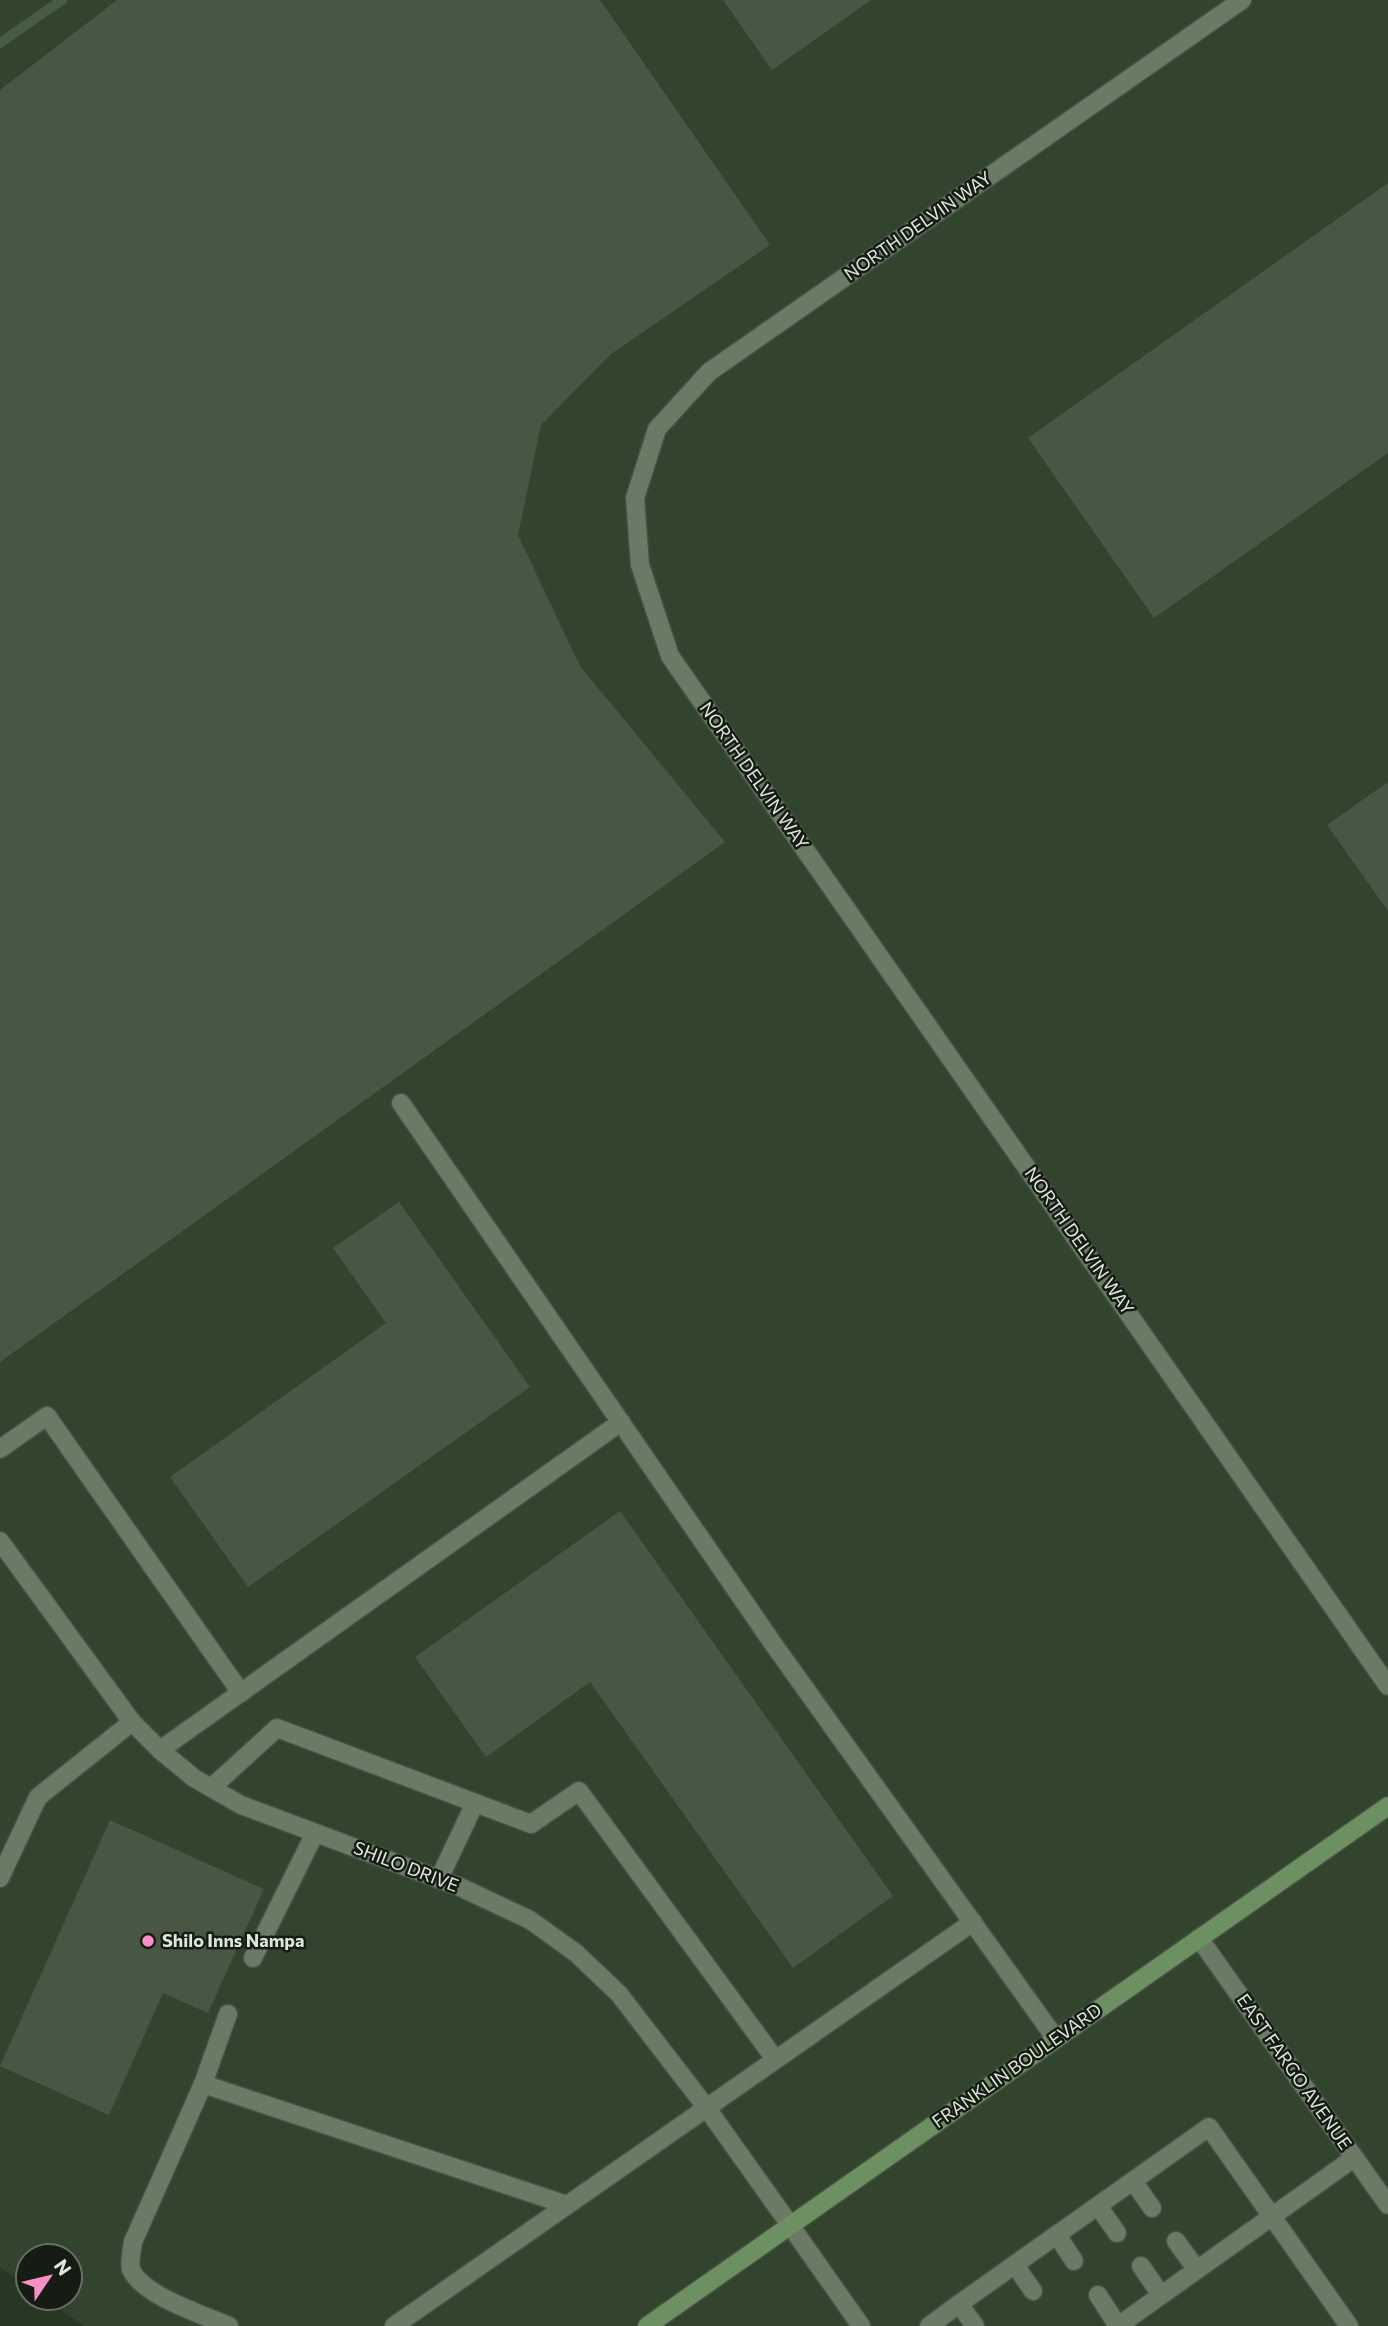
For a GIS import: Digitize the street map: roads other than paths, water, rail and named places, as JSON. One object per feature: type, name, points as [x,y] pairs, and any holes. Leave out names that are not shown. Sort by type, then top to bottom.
[{"type":"main road","name":"FRANKLIN BOULEVARD","points":[[647,2326],[1388,1807]]},
{"type":"street","name":"NORTH DELVIN WAY","points":[[1242,0],[709,372],[657,429],[635,498],[640,565],[670,656],[1388,1686]]},
{"type":"street","points":[[401,1103],[774,1645],[1056,2039]]},
{"type":"street","points":[[0,1449],[47,1416],[241,1693]]},
{"type":"street","points":[[160,1751],[621,1422]]},
{"type":"street","name":"SHILO DRIVE","points":[[0,1542],[132,1722],[160,1751],[194,1778],[241,1805],[439,1879],[530,1920],[576,1953],[619,1994],[706,2107],[861,2326]]},
{"type":"street","points":[[0,1878],[38,1797],[132,1722]]},
{"type":"street","points":[[211,1788],[277,1728],[531,1824],[579,1791],[775,2059]]},
{"type":"street","points":[[439,1879],[475,1803]]},
{"type":"street","points":[[253,1958],[315,1833]]},
{"type":"street","points":[[394,2326],[973,1922]]},
{"type":"street","name":"EAST FARGO AVENUE","points":[[1199,1938],[1388,2206]]},
{"type":"street","points":[[228,2014],[203,2084],[133,2242],[130,2267],[138,2282],[156,2293],[229,2326]]},
{"type":"street","points":[[203,2084],[567,2206]]},
{"type":"street","points":[[929,2326],[1209,2127],[1349,2326]]},
{"type":"street","points":[[1098,2295],[1118,2326],[1354,2158]]},
{"type":"street","points":[[1133,2181],[1152,2208]]},
{"type":"street","points":[[1098,2206],[1117,2233]]},
{"type":"street","points":[[1057,2235],[1074,2261]]},
{"type":"street","points":[[1176,2241],[1197,2270]]},
{"type":"street","points":[[1015,2264],[1033,2291]]},
{"type":"street","points":[[1141,2266],[1161,2295]]},
{"type":"street","points":[[959,2304],[975,2326]]},
{"type":"waterway","points":[[0,43],[62,0]]},
{"type":"place","name":"Shilo Inns Nampa","points":[[148,1941]]}]
